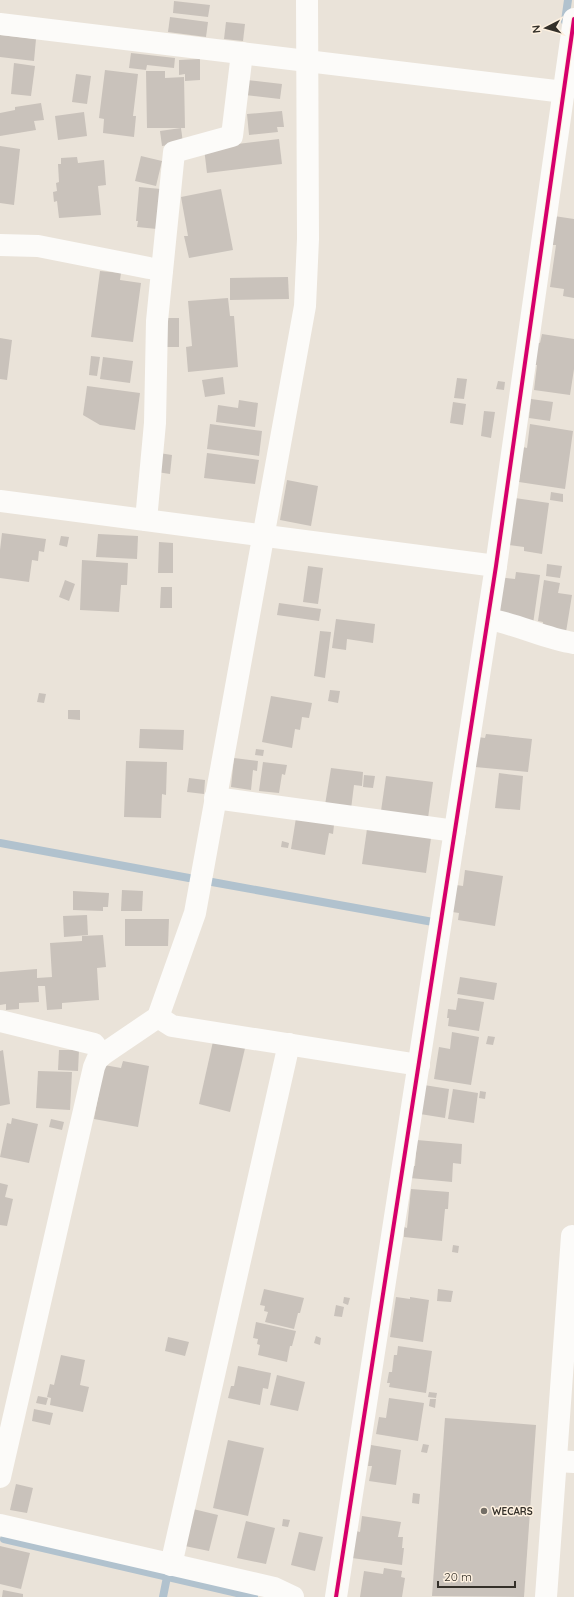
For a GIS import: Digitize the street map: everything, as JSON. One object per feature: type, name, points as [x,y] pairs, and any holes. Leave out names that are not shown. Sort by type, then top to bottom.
[{"type":"street","points":[[0,1477],[96,1060],[158,1017],[195,913],[305,306],[308,239],[307,0]]},
{"type":"street","points":[[336,1597],[496,566],[574,19]]},
{"type":"street","points":[[0,24],[564,92]]},
{"type":"street","points":[[146,520],[155,423],[157,321],[174,152],[232,136],[242,53]]},
{"type":"street","points":[[0,245],[38,246],[162,270]]},
{"type":"street","points":[[0,501],[496,566]]},
{"type":"street","points":[[488,619],[501,621],[561,641],[574,643]]},
{"type":"street","points":[[215,798],[455,831]]},
{"type":"street","points":[[158,1017],[172,1026],[419,1065]]},
{"type":"street","points":[[0,1021],[94,1044],[102,1055]]},
{"type":"street","points":[[170,1565],[289,1044]]},
{"type":"street","points":[[546,1597],[565,1461],[572,1236]]},
{"type":"street","points":[[0,1525],[274,1588],[292,1597]]},
{"type":"building","points":[[174,1],[210,5],[208,17],[173,13]]},
{"type":"building","points":[[170,17],[208,22],[206,37],[168,32]]},
{"type":"building","points":[[226,22],[245,24],[243,41],[224,39]]},
{"type":"building","points":[[0,35],[36,39],[34,61],[0,57]]},
{"type":"building","points":[[131,53],[175,58],[174,68],[147,65],[146,70],[129,68]]},
{"type":"building","points":[[200,59],[200,80],[185,81],[185,74],[179,75],[179,60]]},
{"type":"building","points":[[14,63],[35,66],[31,96],[11,94]]},
{"type":"building","points":[[105,70],[138,74],[133,116],[136,116],[134,137],[103,133],[104,119],[99,118]]},
{"type":"building","points":[[146,71],[165,71],[165,78],[184,77],[185,128],[147,128]]},
{"type":"building","points":[[76,74],[91,76],[87,104],[72,102]]},
{"type":"building","points":[[247,80],[282,84],[280,99],[245,95]]},
{"type":"building","points":[[41,103],[44,120],[34,121],[36,130],[0,136],[0,113],[15,110],[15,107]]},
{"type":"building","points":[[282,111],[284,127],[277,127],[278,132],[249,135],[247,114]]},
{"type":"building","points":[[84,112],[87,136],[58,140],[55,116]]},
{"type":"building","points":[[181,128],[183,143],[162,146],[160,131]]},
{"type":"building","points":[[279,139],[282,164],[207,173],[204,148]]},
{"type":"building","points":[[0,146],[20,149],[14,205],[0,203]]},
{"type":"building","points":[[141,156],[162,161],[156,186],[135,181]]},
{"type":"building","points":[[77,157],[78,163],[104,160],[106,185],[98,186],[101,215],[59,218],[57,201],[54,202],[53,192],[57,191],[56,183],[59,182],[58,164],[61,164],[61,158]]},
{"type":"building","points":[[139,187],[161,189],[157,229],[137,227],[138,221],[136,221]]},
{"type":"building","points":[[221,189],[233,250],[189,258],[184,236],[188,236],[181,197]]},
{"type":"building","points":[[554,216],[574,219],[574,298],[563,296],[564,289],[550,287],[556,245],[550,245]]},
{"type":"building","points":[[100,271],[121,273],[120,280],[141,283],[133,342],[91,337]]},
{"type":"building","points":[[288,277],[289,299],[230,300],[230,278]]},
{"type":"building","points":[[228,298],[230,316],[234,316],[238,367],[188,372],[186,347],[192,346],[188,301]]},
{"type":"building","points":[[164,318],[179,318],[179,347],[163,347]]},
{"type":"building","points":[[542,334],[574,339],[574,369],[570,395],[534,390],[537,365],[532,365],[535,342],[540,343]]},
{"type":"building","points":[[0,338],[12,340],[7,380],[0,379]]},
{"type":"building","points":[[91,356],[100,357],[97,376],[89,375]]},
{"type":"building","points":[[103,357],[133,361],[130,383],[100,379]]},
{"type":"building","points":[[223,377],[225,394],[205,397],[202,380]]},
{"type":"building","points":[[457,378],[467,379],[464,399],[454,398]]},
{"type":"building","points":[[498,381],[505,382],[504,390],[496,389]]},
{"type":"building","points":[[87,386],[140,393],[135,430],[100,425],[83,415]]},
{"type":"building","points":[[531,399],[553,402],[550,421],[529,418]]},
{"type":"building","points":[[239,400],[258,403],[255,427],[216,422],[218,405],[238,408]]},
{"type":"building","points":[[453,402],[466,404],[463,425],[450,423]]},
{"type":"building","points":[[484,411],[495,412],[491,438],[481,436]]},
{"type":"building","points":[[210,424],[262,431],[259,456],[207,449]]},
{"type":"building","points":[[530,424],[573,431],[565,489],[519,482],[523,447],[527,448]]},
{"type":"building","points":[[159,453],[172,455],[170,474],[157,472]]},
{"type":"building","points":[[207,453],[259,460],[255,484],[204,478]]},
{"type":"building","points":[[287,480],[318,486],[311,526],[280,520]]},
{"type":"building","points":[[551,492],[563,494],[563,502],[550,500]]},
{"type":"building","points":[[515,498],[549,503],[542,554],[524,551],[524,547],[509,545]]},
{"type":"building","points":[[2,533],[46,539],[44,552],[39,551],[38,561],[32,560],[29,582],[0,578],[0,550]]},
{"type":"building","points":[[98,534],[138,536],[137,559],[96,557]]},
{"type":"building","points":[[61,536],[69,537],[67,547],[59,545]]},
{"type":"building","points":[[159,542],[173,543],[173,573],[158,573]]},
{"type":"building","points":[[82,560],[128,563],[127,585],[121,585],[119,612],[80,610]]},
{"type":"building","points":[[547,564],[562,566],[560,578],[546,576]]},
{"type":"building","points":[[308,566],[323,568],[318,604],[303,602]]},
{"type":"building","points":[[516,572],[540,575],[533,624],[498,615],[499,577],[515,579]]},
{"type":"building","points":[[65,580],[75,584],[69,601],[59,597]]},
{"type":"building","points":[[544,580],[560,583],[558,593],[572,595],[566,632],[542,629],[543,622],[538,621]]},
{"type":"building","points":[[161,587],[172,587],[172,608],[160,608]]},
{"type":"building","points":[[279,603],[321,609],[319,621],[277,615]]},
{"type":"building","points":[[336,619],[375,624],[373,643],[347,639],[346,650],[332,648]]},
{"type":"building","points":[[320,631],[331,632],[325,678],[314,676]]},
{"type":"building","points":[[330,690],[340,691],[338,703],[328,701]]},
{"type":"building","points":[[39,693],[46,694],[44,703],[37,702]]},
{"type":"building","points":[[271,696],[312,703],[309,718],[302,717],[300,730],[295,729],[292,748],[262,742]]},
{"type":"building","points":[[68,710],[80,710],[80,720],[68,719]]},
{"type":"building","points":[[140,729],[184,730],[183,750],[139,748]]},
{"type":"building","points":[[486,734],[532,739],[528,772],[475,767],[478,737],[485,738]]},
{"type":"building","points":[[256,749],[264,750],[263,756],[255,755]]},
{"type":"building","points":[[234,758],[258,761],[257,771],[253,770],[251,790],[231,787]]},
{"type":"building","points":[[126,761],[167,762],[166,795],[162,794],[161,818],[124,817]]},
{"type":"building","points":[[263,762],[287,765],[285,775],[282,774],[279,793],[259,791]]},
{"type":"building","points":[[331,768],[363,772],[362,786],[354,785],[351,809],[325,805]]},
{"type":"building","points":[[499,773],[523,776],[520,810],[495,808]]},
{"type":"building","points":[[364,775],[375,776],[373,788],[363,787]]},
{"type":"building","points":[[386,776],[433,782],[428,818],[381,811]]},
{"type":"building","points":[[189,778],[205,780],[204,794],[187,792]]},
{"type":"building","points":[[296,818],[334,825],[333,834],[329,833],[325,855],[291,849]]},
{"type":"building","points":[[367,829],[431,838],[426,873],[362,864]]},
{"type":"building","points":[[282,841],[289,843],[288,848],[281,847]]},
{"type":"building","points":[[465,870],[503,876],[495,926],[458,920],[459,913],[452,912],[456,885],[463,886]]},
{"type":"building","points":[[122,890],[143,891],[142,911],[121,911]]},
{"type":"building","points":[[73,891],[109,893],[108,907],[103,907],[103,911],[73,910]]},
{"type":"building","points":[[87,915],[88,935],[64,937],[63,916]]},
{"type":"building","points":[[125,919],[169,919],[168,946],[125,946]]},
{"type":"building","points":[[103,935],[106,967],[97,968],[99,1000],[62,1003],[62,1009],[47,1010],[45,986],[38,986],[39,1002],[19,1003],[19,1009],[6,1010],[6,1004],[0,1005],[0,972],[37,969],[37,978],[52,977],[50,943],[82,941],[82,936]]},
{"type":"building","points":[[460,977],[497,983],[494,1000],[457,994]]},
{"type":"building","points":[[458,998],[484,1002],[479,1031],[448,1026],[448,1009],[456,1010]]},
{"type":"building","points":[[452,1032],[479,1037],[471,1085],[434,1079],[439,1047],[450,1049]]},
{"type":"building","points":[[488,1036],[495,1037],[493,1045],[486,1044]]},
{"type":"building","points":[[214,1037],[246,1044],[230,1112],[199,1104]]},
{"type":"building","points":[[3,1050],[10,1104],[0,1106],[0,1051]]},
{"type":"building","points":[[59,1050],[79,1050],[78,1071],[58,1070]]},
{"type":"building","points":[[123,1061],[149,1066],[138,1127],[94,1119],[104,1065],[121,1068]]},
{"type":"building","points":[[38,1071],[72,1072],[70,1110],[36,1108]]},
{"type":"building","points":[[424,1085],[449,1089],[445,1118],[420,1114]]},
{"type":"building","points":[[453,1089],[478,1093],[474,1123],[448,1119]]},
{"type":"building","points":[[480,1091],[486,1092],[485,1099],[479,1098]]},
{"type":"building","points":[[12,1118],[38,1124],[29,1163],[0,1157],[7,1123],[11,1124]]},
{"type":"building","points":[[51,1119],[64,1122],[62,1130],[49,1127]]},
{"type":"building","points":[[417,1140],[462,1144],[461,1164],[453,1163],[452,1182],[410,1178],[411,1166],[415,1166]]},
{"type":"building","points":[[0,1183],[8,1185],[5,1197],[13,1199],[7,1226],[0,1225]]},
{"type":"building","points":[[411,1189],[449,1192],[448,1209],[445,1209],[442,1241],[404,1237],[404,1227],[407,1228]]},
{"type":"building","points":[[453,1245],[459,1246],[458,1253],[452,1252]]},
{"type":"building","points":[[264,1289],[304,1298],[294,1329],[265,1322],[268,1312],[264,1311],[265,1306],[260,1305]]},
{"type":"building","points":[[438,1289],[453,1291],[451,1302],[437,1301]]},
{"type":"building","points":[[344,1297],[350,1298],[348,1305],[343,1303]]},
{"type":"building","points":[[396,1297],[410,1299],[410,1297],[429,1300],[423,1342],[390,1337]]},
{"type":"building","points":[[336,1305],[344,1307],[342,1317],[334,1316]]},
{"type":"building","points":[[256,1322],[296,1331],[292,1346],[290,1346],[287,1362],[258,1355],[260,1345],[257,1344],[258,1339],[253,1338]]},
{"type":"building","points":[[316,1336],[321,1338],[320,1345],[314,1343]]},
{"type":"building","points":[[168,1337],[189,1342],[185,1356],[165,1351]]},
{"type":"building","points":[[398,1346],[432,1351],[426,1393],[389,1387],[390,1383],[387,1383],[389,1372],[392,1372],[394,1355],[397,1355]]},
{"type":"building","points":[[61,1355],[85,1360],[80,1385],[89,1387],[83,1412],[50,1405],[51,1398],[47,1397],[50,1384],[54,1385]]},
{"type":"building","points":[[238,1366],[271,1373],[268,1389],[263,1388],[260,1405],[228,1398],[231,1386],[234,1386]]},
{"type":"building","points":[[277,1375],[305,1382],[298,1411],[270,1405]]},
{"type":"building","points":[[429,1392],[437,1393],[436,1398],[428,1397]]},
{"type":"building","points":[[38,1396],[48,1398],[46,1405],[36,1403]]},
{"type":"building","points":[[389,1398],[424,1403],[418,1441],[376,1434],[379,1417],[386,1418]]},
{"type":"building","points":[[430,1399],[436,1399],[435,1408],[429,1406]]},
{"type":"building","points":[[34,1409],[53,1413],[50,1425],[32,1421]]},
{"type":"building","name":"WECARS","points":[[445,1418],[536,1425],[524,1597],[432,1596]]},
{"type":"building","points":[[228,1440],[264,1448],[248,1516],[213,1508]]},
{"type":"building","points":[[423,1444],[429,1445],[427,1453],[421,1452]]},
{"type":"building","points":[[371,1445],[401,1450],[396,1485],[369,1481],[372,1466],[368,1466]]},
{"type":"building","points":[[16,1484],[33,1488],[27,1513],[10,1510]]},
{"type":"building","points":[[413,1493],[420,1494],[419,1504],[412,1503]]},
{"type":"building","points":[[189,1508],[218,1515],[209,1551],[180,1545]]},
{"type":"building","points":[[362,1516],[401,1522],[398,1537],[403,1537],[402,1548],[404,1548],[402,1565],[352,1558],[356,1531],[360,1532]]},
{"type":"building","points":[[283,1519],[290,1520],[288,1527],[282,1526]]},
{"type":"building","points":[[246,1521],[275,1528],[266,1564],[237,1558]]},
{"type":"building","points":[[299,1532],[323,1537],[315,1571],[291,1565]]},
{"type":"building","points":[[0,1546],[30,1553],[21,1589],[0,1584]]},
{"type":"building","points":[[384,1568],[402,1571],[401,1577],[405,1578],[402,1597],[360,1597],[364,1571],[383,1574]]},
{"type":"building","points":[[3,1590],[23,1594],[23,1597],[2,1597]]},
{"type":"waterway","points":[[565,21],[568,0]]},
{"type":"waterway","points":[[0,843],[189,878]]},
{"type":"waterway","points":[[212,882],[433,922]]},
{"type":"waterway","points":[[4,1539],[254,1597]]},
{"type":"waterway","points":[[163,1597],[167,1577]]},
{"type":"cycle path","points":[[336,1597],[496,566],[574,19]]},
{"type":"place","name":"WECARS","points":[[484,1511]]}]
